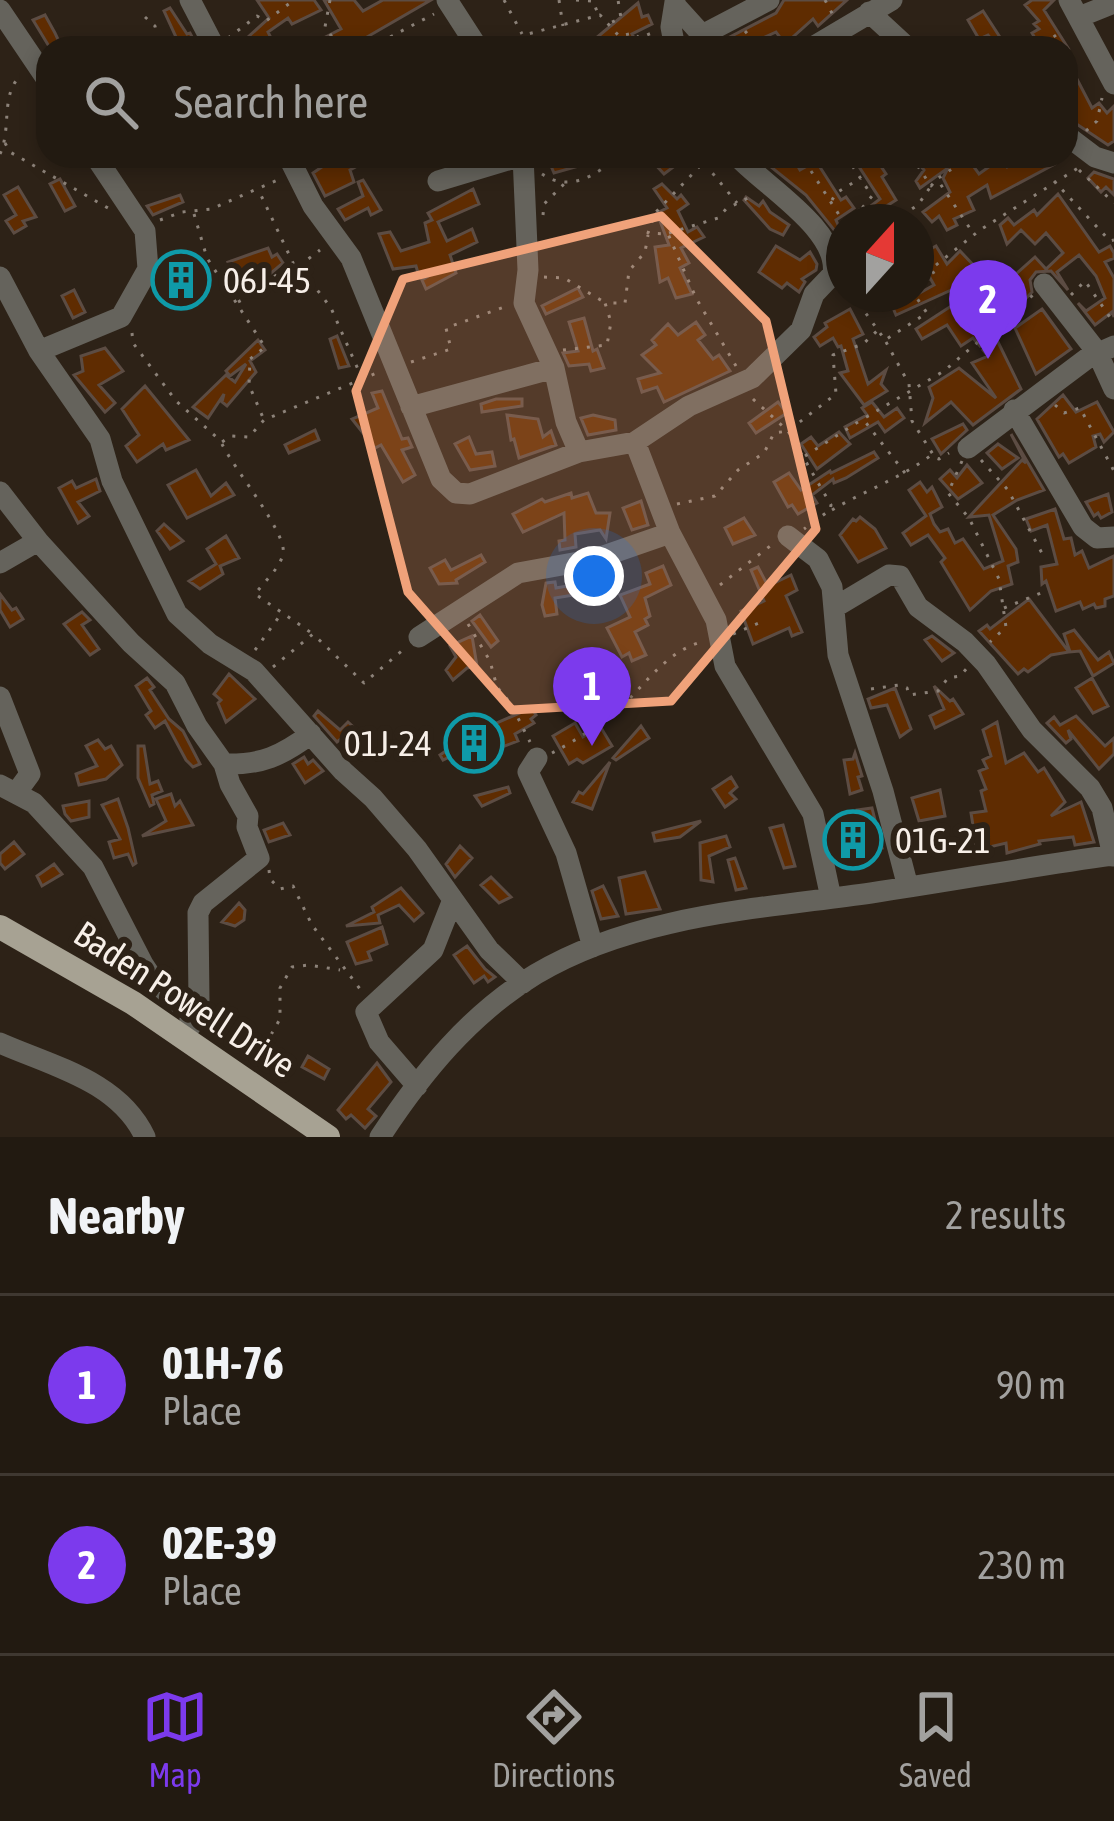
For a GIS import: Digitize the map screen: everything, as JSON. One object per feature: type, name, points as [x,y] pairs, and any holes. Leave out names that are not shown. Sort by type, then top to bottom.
[{"type":"main road","name":"Baden Powell Drive","points":[[0,926],[81,970],[328,1137]]},
{"type":"street","points":[[190,0],[210,36]]},
{"type":"street","points":[[718,36],[770,0]]},
{"type":"street","points":[[830,36],[892,0]]},
{"type":"street","points":[[450,3],[471,36]]},
{"type":"street","points":[[1114,3],[1076,13],[1114,84]]},
{"type":"street","points":[[0,10],[36,66]]},
{"type":"street","points":[[869,12],[895,36]]},
{"type":"street","points":[[1078,144],[1114,163]]},
{"type":"street","points":[[39,351],[121,317],[148,269],[145,231],[102,168]]},
{"type":"street","points":[[293,168],[351,258],[441,479],[456,493],[492,488],[579,452],[635,442],[689,406],[746,382],[801,330],[814,294],[833,274],[835,265],[821,236],[751,168]]},
{"type":"street","points":[[438,181],[492,168]]},
{"type":"street","points":[[526,168],[525,293],[579,452]]},
{"type":"street","points":[[0,277],[39,351],[100,439],[112,481],[177,614],[210,644],[249,668],[396,824],[489,950],[523,982]]},
{"type":"street","points":[[1044,284],[1106,349],[1114,389]]},
{"type":"street","points":[[968,448],[1043,389],[1106,349]]},
{"type":"street","points":[[411,407],[549,358]]},
{"type":"street","points":[[1014,410],[1083,527],[1097,538],[1114,537]]},
{"type":"street","points":[[635,442],[670,532],[716,620],[724,666],[813,814],[831,898]]},
{"type":"street","points":[[0,492],[123,634],[176,683],[197,726],[224,764],[257,848],[259,858],[203,903],[198,913],[199,1002],[190,1013],[188,1040]]},
{"type":"street","points":[[419,637],[518,573],[595,559],[670,532]]},
{"type":"street","points":[[788,536],[818,559],[837,606],[836,643],[908,887]]},
{"type":"street","points":[[0,563],[38,541]]},
{"type":"street","points":[[380,1137],[459,1034],[523,982],[592,947],[655,927],[1114,855],[1097,797],[1032,730],[976,654],[931,620],[895,574],[837,606]]},
{"type":"street","points":[[0,698],[30,774],[8,789],[46,814],[93,867],[142,964],[154,982],[190,1013]]},
{"type":"street","points":[[224,764],[281,757],[311,734]]},
{"type":"street","points":[[537,758],[528,772],[566,853],[592,947]]},
{"type":"street","points":[[417,1086],[366,1018],[369,1006],[433,950],[452,902]]},
{"type":"street","points":[[0,1043],[101,1088],[127,1108],[145,1137]]},
{"type":"path","points":[[232,36],[257,16],[266,21],[294,0]]},
{"type":"path","points":[[330,0],[325,27],[331,36]]},
{"type":"path","points":[[504,0],[524,35],[600,15]]},
{"type":"path","points":[[559,0],[563,26]]},
{"type":"path","points":[[575,0],[593,2],[619,36]]},
{"type":"path","points":[[608,24],[621,18],[618,0]]},
{"type":"path","points":[[386,36],[450,3]]},
{"type":"path","points":[[1053,36],[1076,13]]},
{"type":"path","points":[[145,17],[156,36]]},
{"type":"path","points":[[643,36],[674,20]]},
{"type":"path","points":[[0,154],[5,143],[7,90],[26,70],[30,58]]},
{"type":"path","points":[[1078,138],[1097,121],[1106,88],[1114,84]]},
{"type":"path","points":[[5,143],[10,152],[36,167]]},
{"type":"path","points":[[38,168],[109,209]]},
{"type":"path","points":[[145,231],[154,222],[211,209],[258,189],[286,168]]},
{"type":"path","points":[[535,168],[546,178],[565,183],[606,168]]},
{"type":"path","points":[[222,442],[231,436],[249,437],[263,420],[362,378],[451,349],[446,328],[556,276],[605,303],[625,302],[631,267],[644,252],[656,214],[699,168]]},
{"type":"path","points":[[708,168],[739,204]]},
{"type":"path","points":[[854,168],[872,196],[865,204]]},
{"type":"path","points":[[919,168],[931,185]]},
{"type":"path","points":[[919,204],[931,185],[953,168]]},
{"type":"path","points":[[934,267],[1078,168],[1114,203]]},
{"type":"path","points":[[811,171],[832,202]]},
{"type":"path","points":[[832,202],[836,193],[861,178]]},
{"type":"path","points":[[937,179],[974,235]]},
{"type":"path","points":[[649,233],[668,233],[718,218],[726,209],[748,200],[766,181]]},
{"type":"path","points":[[1054,181],[1114,240]]},
{"type":"path","points":[[526,234],[544,213],[544,204],[565,183]]},
{"type":"path","points":[[258,189],[297,266],[331,308],[362,378]]},
{"type":"path","points":[[194,212],[207,258],[265,347],[250,359],[249,385],[263,420]]},
{"type":"path","points":[[668,233],[721,344],[805,456],[830,510]]},
{"type":"path","points":[[237,302],[271,285],[270,279],[337,239]]},
{"type":"path","points":[[1060,301],[1085,281],[1114,323]]},
{"type":"path","points":[[805,456],[955,362],[1044,284]]},
{"type":"path","points":[[549,358],[607,345],[611,322],[605,303]]},
{"type":"path","points":[[865,312],[910,391],[912,421],[934,456],[939,459],[963,445],[968,448]]},
{"type":"path","points":[[885,340],[926,312]]},
{"type":"path","points":[[121,317],[131,330],[133,343],[176,401],[222,442],[284,541],[283,559],[255,594],[313,634],[364,683],[419,637]]},
{"type":"path","points":[[661,508],[715,496],[738,470],[764,453],[774,433],[788,431],[836,394],[833,355],[863,344],[878,329]]},
{"type":"path","points":[[1043,389],[1064,413],[1080,408],[1114,471]]},
{"type":"path","points":[[863,419],[905,473]]},
{"type":"path","points":[[851,702],[883,687],[899,685],[909,695],[938,691],[948,678],[960,676],[1006,627],[1000,580],[969,518],[948,493],[962,461],[972,452],[1008,490],[1044,557]]},
{"type":"path","points":[[702,595],[770,545],[934,456]]},
{"type":"path","points":[[1004,608],[1041,593]]},
{"type":"path","points":[[460,609],[537,758],[568,745],[630,698],[655,668],[681,650],[760,623]]},
{"type":"path","points":[[249,668],[282,613]]},
{"type":"path","points":[[249,668],[276,666],[313,634]]},
{"type":"path","points":[[257,848],[268,862],[270,879],[280,889],[293,886],[369,1006]]},
{"type":"path","points":[[229,1069],[242,1053],[268,1040],[280,1019],[280,988],[292,967],[309,964],[343,970]]},
{"type":"highlighted area","points":[[661,216],[766,321],[816,529],[671,701],[512,710],[408,592],[356,391],[403,279]]},
{"type":"building","points":[[257,0],[314,0],[321,10],[292,24],[288,18],[268,32],[270,36],[249,36],[269,18]]},
{"type":"building","points":[[324,0],[354,0],[363,11],[383,0],[431,0],[369,36],[327,36],[341,29]]},
{"type":"building","points":[[784,0],[847,0],[818,26],[813,19],[794,36],[776,32],[732,36],[776,13]]},
{"type":"building","points":[[1032,0],[1054,0],[1044,10],[1060,36],[1034,36],[1039,29],[1034,24],[1039,21],[1025,5]]},
{"type":"building","points":[[638,3],[642,17],[648,15],[652,24],[633,36],[599,36]]},
{"type":"building","points":[[170,8],[192,36],[175,36],[164,11]]},
{"type":"building","points":[[983,11],[999,36],[977,36],[968,20]]},
{"type":"building","points":[[45,15],[56,36],[43,36],[33,20]]},
{"type":"building","points":[[1078,81],[1092,108],[1099,103],[1107,113],[1114,106],[1114,141],[1108,145],[1078,125]]},
{"type":"building","points":[[320,168],[354,168],[350,170],[354,182],[325,196],[313,173]]},
{"type":"building","points":[[772,168],[820,168],[841,200],[846,197],[851,204],[826,204],[826,220],[806,195]]},
{"type":"building","points":[[860,168],[882,168],[886,174],[882,177],[896,200],[873,204],[880,199]]},
{"type":"building","points":[[922,168],[948,168],[920,188],[916,181]]},
{"type":"building","points":[[948,168],[975,168],[979,174],[987,168],[1047,168],[991,198],[987,185],[968,197],[974,210],[954,219],[957,225],[947,230],[939,216],[934,220],[934,204],[950,192],[943,178]]},
{"type":"building","points":[[1094,172],[1114,179],[1114,195],[1106,187],[1101,192],[1088,178]]},
{"type":"building","points":[[60,179],[75,206],[65,211],[50,184]]},
{"type":"building","points":[[363,180],[381,210],[371,215],[368,208],[345,220],[338,209],[363,196],[358,182]]},
{"type":"building","points":[[662,184],[688,204],[678,211],[688,232],[697,227],[704,237],[681,248],[689,263],[680,268],[692,294],[676,298],[668,278],[660,282],[655,247],[669,245],[657,213],[667,208],[654,189]]},
{"type":"building","points":[[18,187],[36,217],[23,221],[26,226],[14,233],[6,221],[16,215],[4,195]]},
{"type":"building","points":[[473,189],[479,204],[438,222],[447,241],[472,229],[477,242],[450,255],[456,273],[426,289],[422,280],[438,270],[393,269],[379,234],[390,232],[401,251],[429,242],[425,223],[432,220],[428,213]]},
{"type":"building","points":[[1058,194],[1099,252],[1110,246],[1114,253],[1105,262],[1114,278],[1114,317],[1112,312],[1095,325],[1078,303],[1086,311],[1105,298],[1096,276],[1079,255],[1057,272],[1068,290],[1051,271],[1036,272],[1030,280],[1032,292],[980,346],[973,338],[961,346],[947,325],[922,339],[916,329],[962,299],[981,327],[1001,311],[994,302],[1019,280],[1015,275],[1035,257],[1046,269],[1063,253],[1046,233],[1035,244],[1021,230],[1007,244],[1000,225],[1008,218],[1014,225],[1034,210],[1037,215]]},
{"type":"building","points":[[180,195],[183,202],[153,215],[147,206]]},
{"type":"building","points":[[746,197],[759,206],[763,201],[789,225],[783,235],[770,229]]},
{"type":"building","points":[[776,246],[800,260],[810,252],[817,264],[802,279],[799,292],[787,283],[782,288],[759,272]]},
{"type":"building","points":[[934,247],[947,264],[960,251],[980,272],[934,298]]},
{"type":"building","points":[[268,248],[283,263],[265,278],[270,286],[244,296],[228,262]]},
{"type":"building","name":"06J-45","points":[[178,267],[197,288],[178,299],[169,290],[175,283],[168,277]]},
{"type":"building","points":[[578,288],[583,297],[546,314],[542,306]]},
{"type":"building","points":[[74,290],[85,312],[73,318],[62,296]]},
{"type":"building","points":[[1042,309],[1071,349],[1036,374],[1015,328]]},
{"type":"building","points":[[852,312],[863,334],[853,339],[868,384],[886,370],[881,384],[887,391],[864,405],[840,373],[848,371],[841,346],[833,338],[820,346],[814,337],[827,327],[825,323]]},
{"type":"building","points":[[584,318],[593,351],[597,349],[604,368],[591,371],[589,364],[569,366],[563,353],[578,351],[569,322]]},
{"type":"building","points":[[696,322],[705,335],[698,340],[713,359],[719,355],[730,371],[664,402],[657,387],[642,392],[638,379],[660,373],[642,355],[656,345],[652,340],[668,324],[678,335]]},
{"type":"building","points":[[337,336],[349,366],[339,368],[330,339]]},
{"type":"building","points":[[258,340],[265,350],[250,361],[256,372],[227,406],[222,402],[224,394],[208,418],[193,407],[226,375],[235,382],[246,364],[230,376],[226,371]]},
{"type":"building","points":[[997,340],[1021,389],[973,425],[951,402],[925,423],[933,398],[929,387],[959,368],[996,398],[972,363],[988,356],[983,350]]},
{"type":"building","points":[[105,348],[123,371],[99,385],[115,403],[105,412],[74,375],[83,371],[81,356]]},
{"type":"building","points":[[145,386],[189,440],[166,450],[163,444],[137,462],[126,446],[139,435],[122,409]]},
{"type":"building","points":[[382,391],[402,439],[408,438],[412,447],[402,450],[415,475],[403,482],[381,445],[375,448],[352,419],[378,408],[372,393]]},
{"type":"building","points":[[1063,395],[1076,412],[1097,402],[1114,432],[1104,442],[1100,434],[1093,436],[1096,447],[1069,463],[1063,454],[1059,457],[1037,419]]},
{"type":"building","points":[[522,399],[522,406],[482,412],[481,404]]},
{"type":"building","points":[[778,402],[787,413],[756,433],[749,423]]},
{"type":"building","points":[[872,402],[884,417],[897,408],[904,418],[885,432],[878,422],[850,438],[845,427],[867,415],[862,408]]},
{"type":"building","points":[[507,415],[538,419],[543,437],[551,431],[556,445],[519,458]]},
{"type":"building","points":[[593,415],[615,420],[616,430],[588,435],[581,418]]},
{"type":"building","points":[[963,424],[967,430],[941,454],[932,439]]},
{"type":"building","points":[[315,430],[319,440],[289,453],[285,445]]},
{"type":"building","points":[[839,432],[850,444],[817,469],[801,444],[811,437],[818,446]]},
{"type":"building","points":[[1011,434],[1044,490],[993,515],[1016,549],[1018,562],[1008,566],[1012,584],[991,591],[970,610],[928,535],[911,545],[903,533],[926,516],[909,490],[920,482],[927,492],[932,487],[942,507],[930,514],[934,524],[940,532],[948,529],[955,543],[963,539],[984,569],[1003,561],[989,515],[969,517],[1022,460],[1026,463]]},
{"type":"building","points":[[469,437],[476,454],[492,452],[495,466],[470,470],[455,444]]},
{"type":"building","points":[[998,444],[1018,458],[1002,469],[987,453]]},
{"type":"building","points":[[874,452],[878,458],[846,478],[834,483],[833,479],[812,495],[817,503],[798,514],[792,505],[788,507],[774,482],[789,473],[801,490]]},
{"type":"building","points":[[967,465],[982,483],[958,499],[940,479],[950,470],[957,478]]},
{"type":"building","points":[[196,470],[211,496],[226,483],[234,495],[187,518],[168,485]]},
{"type":"building","points":[[96,479],[100,491],[78,502],[89,516],[78,523],[59,488],[72,481],[76,488]]},
{"type":"building","points":[[571,493],[572,498],[588,493],[596,513],[610,513],[606,539],[600,530],[575,534],[576,547],[560,550],[559,541],[565,540],[564,513],[523,532],[513,514],[542,499]]},
{"type":"building","points":[[1108,494],[1112,512],[1094,516],[1086,502]]},
{"type":"building","points":[[641,501],[648,525],[632,530],[623,508]]},
{"type":"building","points":[[1055,509],[1064,539],[1071,538],[1075,555],[1082,551],[1089,568],[1114,556],[1114,596],[1105,599],[1105,606],[1083,609],[1080,602],[1056,611],[1046,581],[1042,584],[1041,567],[1057,564],[1047,525],[1031,531],[1026,519]]},
{"type":"building","points":[[860,517],[875,529],[886,548],[858,562],[840,535]]},
{"type":"building","points":[[744,518],[755,535],[733,544],[725,528]]},
{"type":"building","points":[[164,524],[183,541],[170,549],[157,531]]},
{"type":"building","points":[[226,536],[239,558],[220,566],[223,574],[200,589],[189,581],[216,564],[207,549]]},
{"type":"building","points":[[481,555],[485,562],[457,583],[439,584],[430,568],[445,560],[451,570]]},
{"type":"building","points":[[663,566],[671,585],[645,598],[648,625],[635,632],[646,655],[632,661],[629,653],[622,657],[607,628],[630,617],[620,595],[650,584],[646,573]]},
{"type":"building","points":[[758,567],[768,586],[791,575],[797,590],[786,596],[802,632],[792,636],[789,628],[753,644],[741,611],[764,601],[751,570]]},
{"type":"building","points":[[555,582],[556,588],[584,583],[586,593],[555,598],[557,614],[545,616],[546,583]]},
{"type":"building","points":[[0,594],[23,619],[10,627],[0,610]]},
{"type":"building","points":[[1029,599],[1069,652],[1051,655],[1018,674],[979,631],[987,625],[990,629]]},
{"type":"building","points":[[82,612],[90,620],[82,625],[99,649],[90,655],[64,624]]},
{"type":"building","points":[[480,615],[498,641],[491,647],[472,621]]},
{"type":"building","points":[[1074,630],[1098,660],[1109,652],[1114,663],[1093,676],[1080,651],[1070,652],[1064,634]]},
{"type":"building","points":[[472,636],[477,666],[453,680],[446,670],[456,657],[450,646]]},
{"type":"building","points":[[932,636],[954,653],[942,661],[925,640]]},
{"type":"building","points":[[570,665],[581,678],[590,671],[600,688],[587,700],[562,670]]},
{"type":"building","points":[[229,674],[255,699],[226,722],[221,700],[214,694]]},
{"type":"building","points":[[147,678],[154,687],[150,690],[183,731],[200,764],[193,767],[186,760],[165,721],[155,728],[146,715],[151,711],[136,686]]},
{"type":"building","points":[[1092,678],[1108,706],[1093,713],[1076,688]]},
{"type":"building","points":[[934,686],[953,699],[963,714],[935,728],[930,716],[944,709]]},
{"type":"building","points":[[895,688],[911,729],[900,737],[887,705],[871,708],[868,699]]},
{"type":"building","points":[[531,708],[534,723],[515,734],[518,741],[502,747],[492,725]]},
{"type":"building","points":[[318,711],[340,730],[348,722],[360,733],[349,745],[342,738],[337,742],[314,716]]},
{"type":"building","points":[[1076,716],[1105,746],[1114,738],[1114,754],[1099,769],[1068,730],[1071,739],[1066,743],[1047,723],[1054,717],[1060,725]]},
{"type":"building","points":[[997,722],[1006,763],[1024,753],[1038,772],[1044,768],[1065,802],[1051,816],[1081,802],[1094,842],[1075,845],[1073,837],[1039,841],[1007,853],[1006,843],[977,850],[971,813],[986,811],[981,791],[986,789],[979,771],[987,768],[983,760],[991,756],[983,730]]},
{"type":"building","points":[[575,723],[583,737],[600,726],[612,746],[583,763],[577,759],[569,764],[553,736]]},
{"type":"building","points":[[641,726],[649,738],[613,758]]},
{"type":"building","points":[[472,733],[485,754],[474,759],[468,748],[443,760],[440,755]]},
{"type":"building","points":[[98,740],[105,749],[111,746],[122,765],[106,779],[79,785],[76,774],[97,766],[86,746]]},
{"type":"building","points":[[138,746],[144,746],[150,784],[158,781],[162,791],[152,795],[150,806],[138,778]]},
{"type":"building","points":[[855,753],[862,790],[850,794],[844,760],[853,759]]},
{"type":"building","points":[[304,757],[323,771],[305,783],[293,764]]},
{"type":"building","points":[[610,762],[592,809],[573,802],[579,792],[583,794]]},
{"type":"building","points":[[731,777],[737,787],[730,793],[736,799],[725,807],[713,789]]},
{"type":"building","points":[[508,787],[510,793],[482,806],[475,796]]},
{"type":"building","points":[[940,790],[945,816],[919,821],[912,798]]},
{"type":"building","points":[[171,794],[175,806],[180,801],[193,825],[142,836],[166,821],[156,799]]},
{"type":"building","points":[[118,799],[133,865],[128,854],[114,858],[109,842],[120,839],[102,805]]},
{"type":"building","points":[[89,801],[89,817],[71,821],[65,814],[63,806]]},
{"type":"building","points":[[872,808],[882,848],[846,855],[846,849],[839,849],[836,831],[858,826],[857,810]]},
{"type":"building","points":[[701,821],[680,837],[655,841],[653,833]]},
{"type":"building","points":[[283,823],[290,835],[269,842],[264,830]]},
{"type":"building","points":[[783,825],[795,866],[784,868],[770,828]]},
{"type":"building","points":[[726,836],[730,847],[709,856],[713,882],[701,880],[700,843]]},
{"type":"building","points":[[14,842],[24,854],[5,869],[0,854]]},
{"type":"building","points":[[460,846],[472,858],[455,877],[446,864]]},
{"type":"building","points":[[735,858],[746,888],[736,890],[728,860]]},
{"type":"building","points":[[54,864],[62,874],[42,886],[37,876]]},
{"type":"building","points":[[645,872],[660,909],[626,914],[619,878]]},
{"type":"building","points":[[491,877],[511,897],[499,903],[481,885]]},
{"type":"building","points":[[603,886],[618,916],[601,919],[592,891]]},
{"type":"building","points":[[401,888],[423,913],[414,921],[399,905],[378,915],[380,923],[346,926],[374,912],[372,907]]},
{"type":"building","points":[[239,903],[245,910],[244,920],[235,926],[222,922]]},
{"type":"building","points":[[382,927],[387,944],[368,952],[371,960],[356,964],[347,942]]},
{"type":"building","points":[[467,946],[495,977],[488,982],[484,976],[474,983],[454,955]]},
{"type":"building","points":[[308,1056],[329,1069],[324,1079],[302,1067]]},
{"type":"building","points":[[377,1063],[391,1082],[368,1109],[376,1116],[365,1128],[338,1110]]},
{"type":"place","name":"06J-45","points":[[181,280]]},
{"type":"place","name":"02E-39","points":[[988,359]]},
{"type":"place","name":"01J-24","points":[[474,743]]},
{"type":"place","name":"01H-76","points":[[592,746]]},
{"type":"place","name":"01G-21","points":[[853,840]]}]
